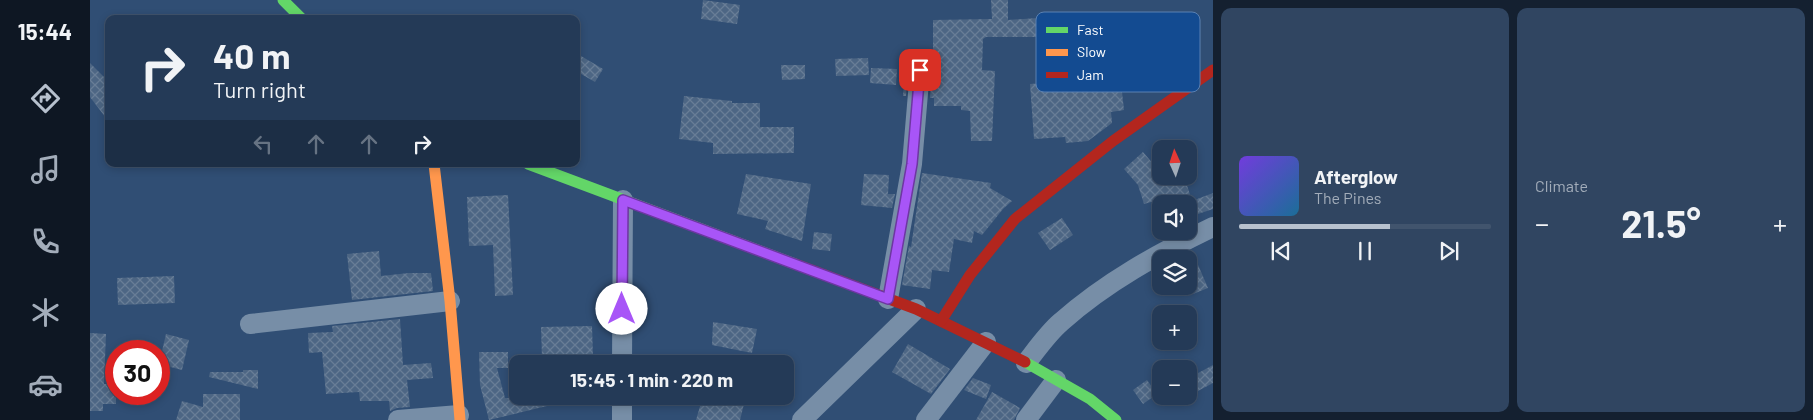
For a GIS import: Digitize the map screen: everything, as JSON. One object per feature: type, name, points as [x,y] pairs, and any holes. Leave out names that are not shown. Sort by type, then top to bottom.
[{"type":"main road","points":[[283,0],[298,15]]},
{"type":"main road","points":[[1200,79],[1213,70]]},
{"type":"main road","points":[[941,321],[970,275],[1015,219],[1113,141],[1182,92]]},
{"type":"main road","points":[[434,167],[450,301],[459,417]]},
{"type":"main road","points":[[536,167],[916,309],[1026,363],[1090,399],[1116,420]]},
{"type":"street","points":[[888,299],[912,164],[920,70]]},
{"type":"street","points":[[622,355],[623,200]]},
{"type":"street","points":[[1026,363],[1059,323],[1108,284],[1183,241],[1213,227]]},
{"type":"street","points":[[250,324],[450,301]]},
{"type":"street","points":[[802,420],[916,309]]},
{"type":"street","points":[[926,420],[986,342]]},
{"type":"street","points":[[1026,420],[1056,380]]},
{"type":"street","points":[[622,405],[622,420]]},
{"type":"street","points":[[398,420],[459,417]]},
{"type":"building","points":[[703,0],[740,5],[737,24],[701,19]]},
{"type":"building","points":[[991,0],[1008,0],[1008,20],[1036,18],[1036,37],[986,37],[983,39],[982,70],[995,71],[992,141],[971,141],[970,111],[961,110],[961,106],[934,106],[934,98],[930,98],[931,81],[933,81],[933,20],[992,19]]},
{"type":"building","points":[[580,55],[603,69],[595,82],[580,73]]},
{"type":"building","points":[[868,58],[869,75],[836,76],[835,59]]},
{"type":"building","points":[[90,63],[105,78],[105,117],[90,97]]},
{"type":"building","points":[[781,65],[805,65],[805,79],[782,80]]},
{"type":"building","points":[[871,68],[897,69],[896,85],[870,83]]},
{"type":"building","points":[[904,79],[907,79],[906,96],[903,96]]},
{"type":"building","points":[[1030,84],[1036,84],[1036,92],[1122,92],[1124,110],[1111,112],[1112,123],[1088,141],[1066,143],[1065,137],[1034,139]]},
{"type":"building","points":[[684,96],[732,101],[732,103],[760,103],[760,127],[794,127],[794,153],[713,154],[713,143],[679,139]]},
{"type":"building","points":[[1143,152],[1152,162],[1152,185],[1187,185],[1190,195],[1152,195],[1152,202],[1144,204],[1138,185],[1124,169]]},
{"type":"building","points":[[922,173],[991,183],[990,188],[1012,201],[982,235],[974,231],[972,243],[954,239],[949,272],[932,270],[930,289],[902,285],[909,246],[911,247]]},
{"type":"building","points":[[746,174],[811,184],[802,241],[765,229],[768,221],[737,214]]},
{"type":"building","points":[[864,174],[889,175],[888,194],[895,194],[892,208],[861,205]]},
{"type":"building","points":[[1213,193],[1213,209],[1197,214],[1197,199]]},
{"type":"building","points":[[508,195],[513,295],[495,296],[493,245],[469,246],[467,197]]},
{"type":"building","points":[[1062,218],[1073,235],[1050,250],[1038,233]]},
{"type":"building","points":[[814,232],[832,234],[830,251],[812,249]]},
{"type":"building","points":[[379,251],[381,276],[431,273],[433,291],[352,300],[347,254]]},
{"type":"building","points":[[1197,263],[1208,288],[1197,292]]},
{"type":"building","points":[[174,276],[175,303],[118,305],[117,278]]},
{"type":"building","points":[[400,319],[403,365],[431,363],[433,378],[407,380],[410,407],[397,408],[390,411],[389,401],[360,401],[359,392],[326,394],[322,352],[309,353],[308,333],[333,332],[332,326]]},
{"type":"building","points":[[713,322],[757,329],[752,353],[712,345]]},
{"type":"building","points":[[592,326],[593,355],[542,355],[541,327]]},
{"type":"building","points":[[90,333],[106,334],[105,404],[103,404],[103,411],[90,411]]},
{"type":"building","points":[[166,334],[189,340],[182,370],[170,367],[170,340],[165,340]]},
{"type":"building","points":[[908,344],[950,369],[931,394],[892,372]]},
{"type":"building","points":[[479,352],[508,352],[508,368],[497,368],[505,398],[509,398],[509,405],[551,405],[489,420],[480,385]]},
{"type":"building","points":[[1213,365],[1213,383],[1197,391],[1197,374]]},
{"type":"building","points":[[243,370],[258,370],[258,389],[209,377],[210,372],[243,372]]},
{"type":"building","points":[[973,378],[991,385],[986,399],[964,390]]},
{"type":"building","points":[[1147,380],[1152,387],[1152,398],[1143,404],[1133,390]]},
{"type":"building","points":[[992,392],[1020,408],[1014,420],[976,420]]},
{"type":"building","points":[[203,394],[240,394],[240,420],[176,420],[182,401],[203,407]]},
{"type":"building","points":[[700,405],[744,405],[740,420],[696,420]]},
{"type":"traffic: fast","points":[[283,0],[298,15]]},
{"type":"traffic: fast","points":[[536,167],[795,264]]},
{"type":"traffic: fast","points":[[1025,362],[1090,399],[1116,420]]},
{"type":"traffic: slow","points":[[434,167],[450,301],[460,420]]},
{"type":"traffic: jam","points":[[1200,79],[1213,70]]},
{"type":"traffic: jam","points":[[941,321],[970,275],[1015,219],[1113,141],[1182,92]]},
{"type":"traffic: jam","points":[[795,264],[916,309],[1025,362]]},
{"type":"route","points":[[622,309],[623,200],[888,299],[912,164],[920,70]]}]
